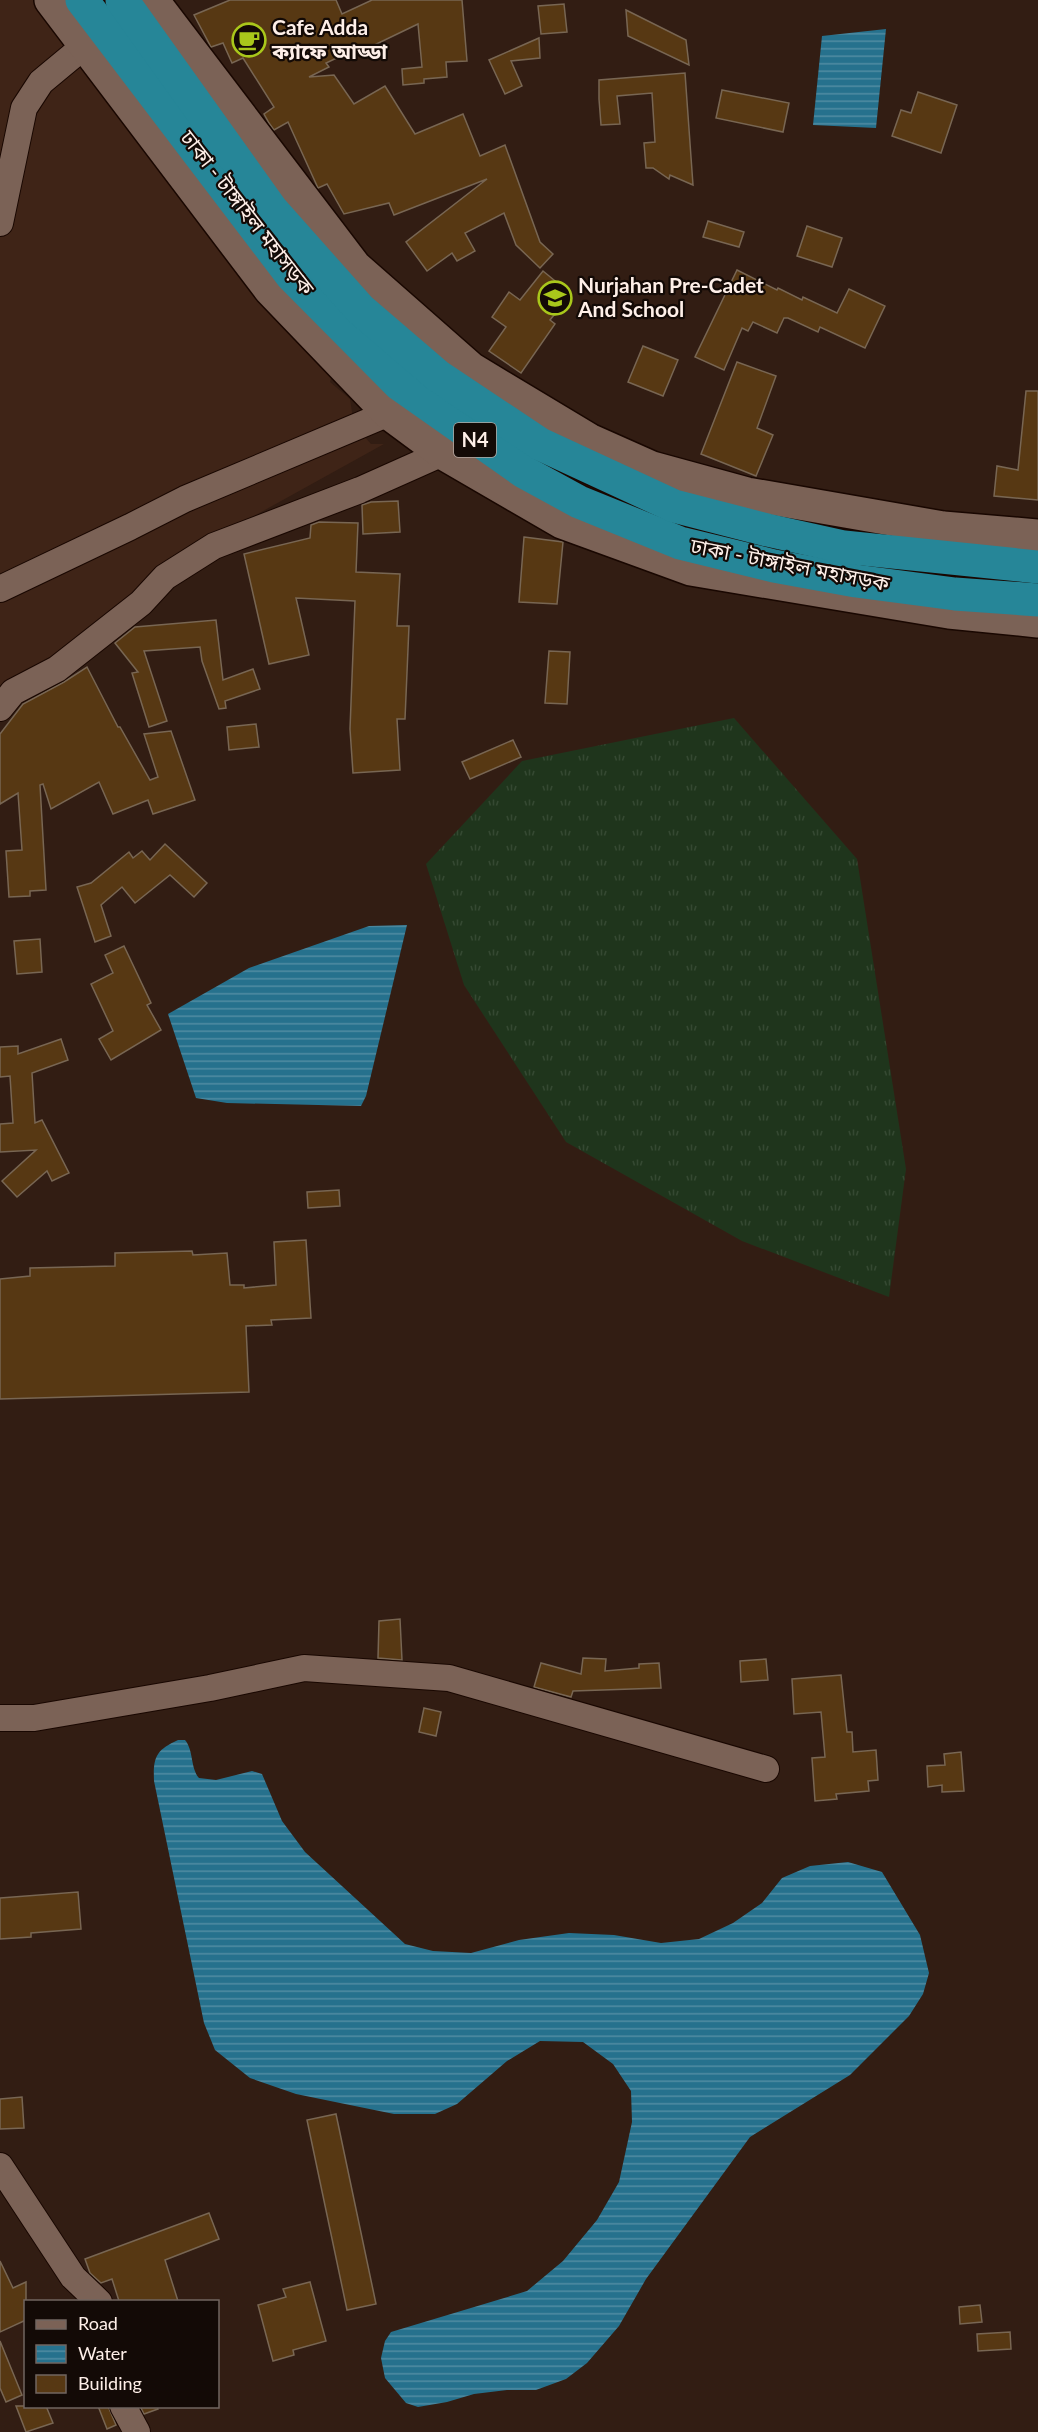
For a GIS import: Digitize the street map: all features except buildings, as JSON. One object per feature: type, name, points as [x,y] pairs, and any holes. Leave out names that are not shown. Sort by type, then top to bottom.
[{"type":"highway","name":"ঢাকা - টাঙ্গাইল মহাসড়ক","points":[[82,0],[95,38],[292,276],[399,384],[524,472],[579,502],[680,543],[774,566],[856,581],[955,594],[1038,600]]},
{"type":"highway","name":"ঢাকা - টাঙ্গাইল মহাসড়ক","points":[[122,0],[272,210],[360,309],[438,376],[540,444],[674,506],[757,527],[844,547],[1038,567]]},
{"type":"main road","points":[[51,0],[95,38],[270,289],[389,413],[443,453],[562,522],[691,569],[949,612],[1038,621]]},
{"type":"main road","points":[[152,0],[355,267],[471,369],[579,435],[652,468],[747,494],[943,528],[1038,536]]},
{"type":"street","points":[[0,223],[24,108],[41,82],[95,38]]},
{"type":"street","points":[[0,589],[185,499],[389,413]]},
{"type":"street","points":[[0,708],[13,693],[57,669],[141,603],[165,577],[214,546],[360,490],[443,453]]},
{"type":"street","points":[[0,1718],[34,1718],[210,1688],[304,1668],[449,1678],[766,1769]]},
{"type":"street","points":[[0,2166],[73,2277],[98,2300]]},
{"type":"street","points":[[124,2408],[137,2432]]},
{"type":"shaded area","points":[[0,0],[38,0],[332,375],[330,382],[350,399],[354,425],[371,444],[384,444],[198,547],[138,600],[0,698]]},
{"type":"green space","points":[[734,718],[857,859],[906,1169],[889,1297],[742,1241],[566,1142],[464,985],[426,864],[522,761]]},
{"type":"water","points":[[886,29],[876,128],[813,125],[822,36]]},
{"type":"water","points":[[407,925],[366,1096],[361,1106],[227,1103],[196,1098],[168,1014],[249,968],[369,926]]},
{"type":"water","points":[[178,1740],[185,1740],[188,1744],[194,1769],[199,1778],[216,1780],[252,1771],[262,1774],[282,1821],[305,1852],[405,1944],[433,1951],[471,1953],[519,1940],[569,1933],[614,1935],[661,1943],[699,1939],[733,1923],[762,1903],[782,1878],[810,1866],[848,1862],[882,1872],[920,1935],[929,1973],[923,1994],[909,2016],[850,2075],[750,2137],[646,2279],[619,2326],[587,2363],[566,2379],[536,2390],[507,2390],[474,2394],[418,2407],[406,2403],[385,2378],[381,2358],[385,2341],[391,2332],[527,2291],[563,2261],[597,2220],[619,2182],[632,2122],[631,2091],[613,2064],[583,2042],[540,2041],[507,2061],[457,2104],[435,2114],[394,2114],[296,2094],[250,2078],[215,2050],[204,2023],[154,1781],[157,1755],[165,1747]]},
{"type":"place","name":"Cafe Adda ক্যাফে আড্ডা","points":[[249,40]]},
{"type":"place","name":"Nurjahan Pre-Cadet And School","points":[[555,298]]}]
